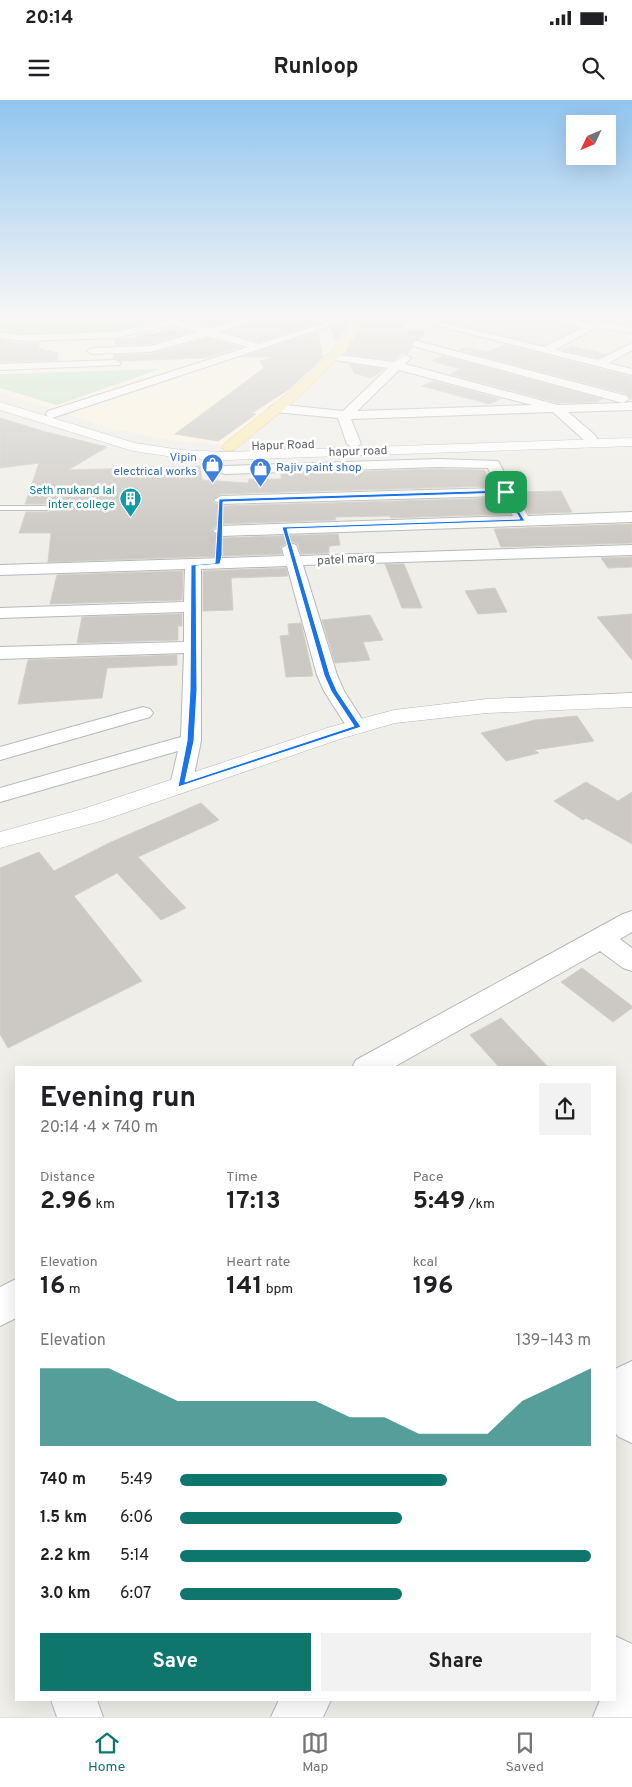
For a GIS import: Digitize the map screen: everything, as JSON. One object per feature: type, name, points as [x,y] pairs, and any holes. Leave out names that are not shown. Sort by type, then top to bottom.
[{"type":"main road","points":[[226,458],[294,390]]},
{"type":"main road","name":"Hapur Road","points":[[0,398],[52,414],[226,458],[354,444],[632,436]]},
{"type":"main road","name":"hapur road","points":[[0,406],[133,447],[226,458],[385,458],[484,447],[632,442]]},
{"type":"main road","points":[[0,840],[92,815],[182,780],[354,722],[474,698],[632,690]]},
{"type":"main road","points":[[354,722],[488,706],[632,700]]},
{"type":"main road","points":[[0,824],[69,803],[182,780]]},
{"type":"street","points":[[52,414],[124,390]]},
{"type":"street","points":[[354,444],[344,418],[371,390]]},
{"type":"street","points":[[382,390],[391,393]]},
{"type":"street","points":[[490,390],[556,408],[590,438]]},
{"type":"street","points":[[592,390],[632,401]]},
{"type":"street","points":[[417,401],[451,411]]},
{"type":"street","points":[[275,408],[346,415],[632,406]]},
{"type":"street","points":[[484,447],[506,492],[523,520]]},
{"type":"street","points":[[218,564],[221,500],[226,458],[277,468],[330,467],[385,458],[438,463],[493,464]]},
{"type":"street","points":[[385,458],[402,525]]},
{"type":"street","points":[[438,463],[464,523]]},
{"type":"street","points":[[330,467],[338,497],[342,526]]},
{"type":"street","points":[[277,468],[283,498],[284,528],[293,563],[327,675],[354,722]]},
{"type":"street","points":[[221,500],[506,492]]},
{"type":"street","points":[[221,531],[632,517]]},
{"type":"street","points":[[581,518],[598,551]]},
{"type":"street","name":"patel marg","points":[[0,570],[293,563],[632,550]]},
{"type":"street","points":[[182,780],[191,741],[194,565]]},
{"type":"street","points":[[0,613],[193,607]]},
{"type":"street","points":[[0,654],[193,646]]},
{"type":"street","points":[[0,754],[143,713]]},
{"type":"street","points":[[0,795],[191,741]]},
{"type":"street","points":[[39,743],[58,779]]},
{"type":"street","points":[[370,1066],[601,939],[632,920]]},
{"type":"street","points":[[601,939],[632,961]]},
{"type":"street","points":[[0,1309],[15,1297]]},
{"type":"street","points":[[616,1392],[632,1379]]},
{"type":"street","points":[[616,1406],[632,1424]]},
{"type":"street","points":[[616,1659],[632,1678]]},
{"type":"street","points":[[616,1717],[632,1691]]},
{"type":"street","points":[[74,1701],[80,1717]]},
{"type":"street","points":[[294,1717],[307,1701]]},
{"type":"lane","points":[[0,508],[48,508]]},
{"type":"shaded area","points":[[0,390],[288,390],[222,445],[170,440],[110,428],[0,393]]},
{"type":"green space","points":[[8,390],[99,390],[57,405]]},
{"type":"building","points":[[234,390],[287,390],[252,413],[256,414],[218,441],[175,434]]},
{"type":"building","points":[[439,390],[469,390],[501,399],[489,404]]},
{"type":"building","points":[[511,390],[571,390],[603,399],[597,402],[558,403]]},
{"type":"building","points":[[613,390],[632,390],[632,400],[627,394]]},
{"type":"building","points":[[0,418],[107,447],[68,470],[200,466],[202,480],[248,483],[249,479],[281,479],[281,474],[433,469],[484,470],[494,486],[221,494],[212,501],[221,506],[500,498],[510,514],[391,518],[390,516],[335,517],[336,520],[221,524],[211,530],[221,538],[338,534],[340,545],[329,546],[329,553],[301,554],[298,544],[291,541],[280,547],[282,554],[48,562],[51,533],[19,533],[26,512],[49,512],[55,507],[49,504],[25,504],[39,463],[0,468]]},
{"type":"building","points":[[561,491],[572,512],[529,514],[517,492]]},
{"type":"building","points":[[632,524],[632,543],[501,547],[494,529]]},
{"type":"building","points":[[632,557],[632,567],[608,568],[601,558]]},
{"type":"building","points":[[385,564],[404,564],[422,608],[402,608]]},
{"type":"building","points":[[286,568],[288,576],[231,578],[233,610],[203,611],[203,571]]},
{"type":"building","points":[[183,571],[182,600],[50,604],[57,575]]},
{"type":"building","points":[[495,588],[507,612],[478,614],[465,591]]},
{"type":"building","points":[[182,614],[182,626],[178,626],[178,640],[77,643],[82,617]]},
{"type":"building","points":[[632,614],[632,660],[597,617]]},
{"type":"building","points":[[370,615],[383,640],[363,642],[370,660],[335,663],[322,620]]},
{"type":"building","points":[[301,623],[313,676],[286,677],[280,636],[289,635],[288,624]]},
{"type":"building","points":[[177,655],[177,665],[107,668],[102,698],[18,704],[28,660]]},
{"type":"building","points":[[577,716],[594,741],[534,750],[539,753],[506,761],[481,733],[535,720]]},
{"type":"building","points":[[586,782],[618,801],[632,792],[632,844],[586,818],[583,820],[554,801]]},
{"type":"building","points":[[201,803],[219,820],[138,857],[186,908],[161,920],[117,873],[74,896],[142,981],[8,1048],[0,1034],[0,868],[39,852],[54,871],[109,843]]},
{"type":"building","points":[[582,968],[632,1006],[632,1008],[613,1022],[561,982]]},
{"type":"building","points":[[501,1018],[547,1066],[498,1066],[470,1035]]},
{"type":"place","name":"Vipin electrical works","points":[[213,484]]},
{"type":"place","name":"Rajiv paint shop","points":[[260,487]]},
{"type":"place","name":"Seth mukand lal inter college","points":[[131,517]]},
{"type":"route","points":[[506,492],[523,520],[284,528],[327,675],[350,718],[358,727],[181,785],[191,741],[194,690],[194,565],[218,564],[220,555],[221,500],[506,492]]}]
